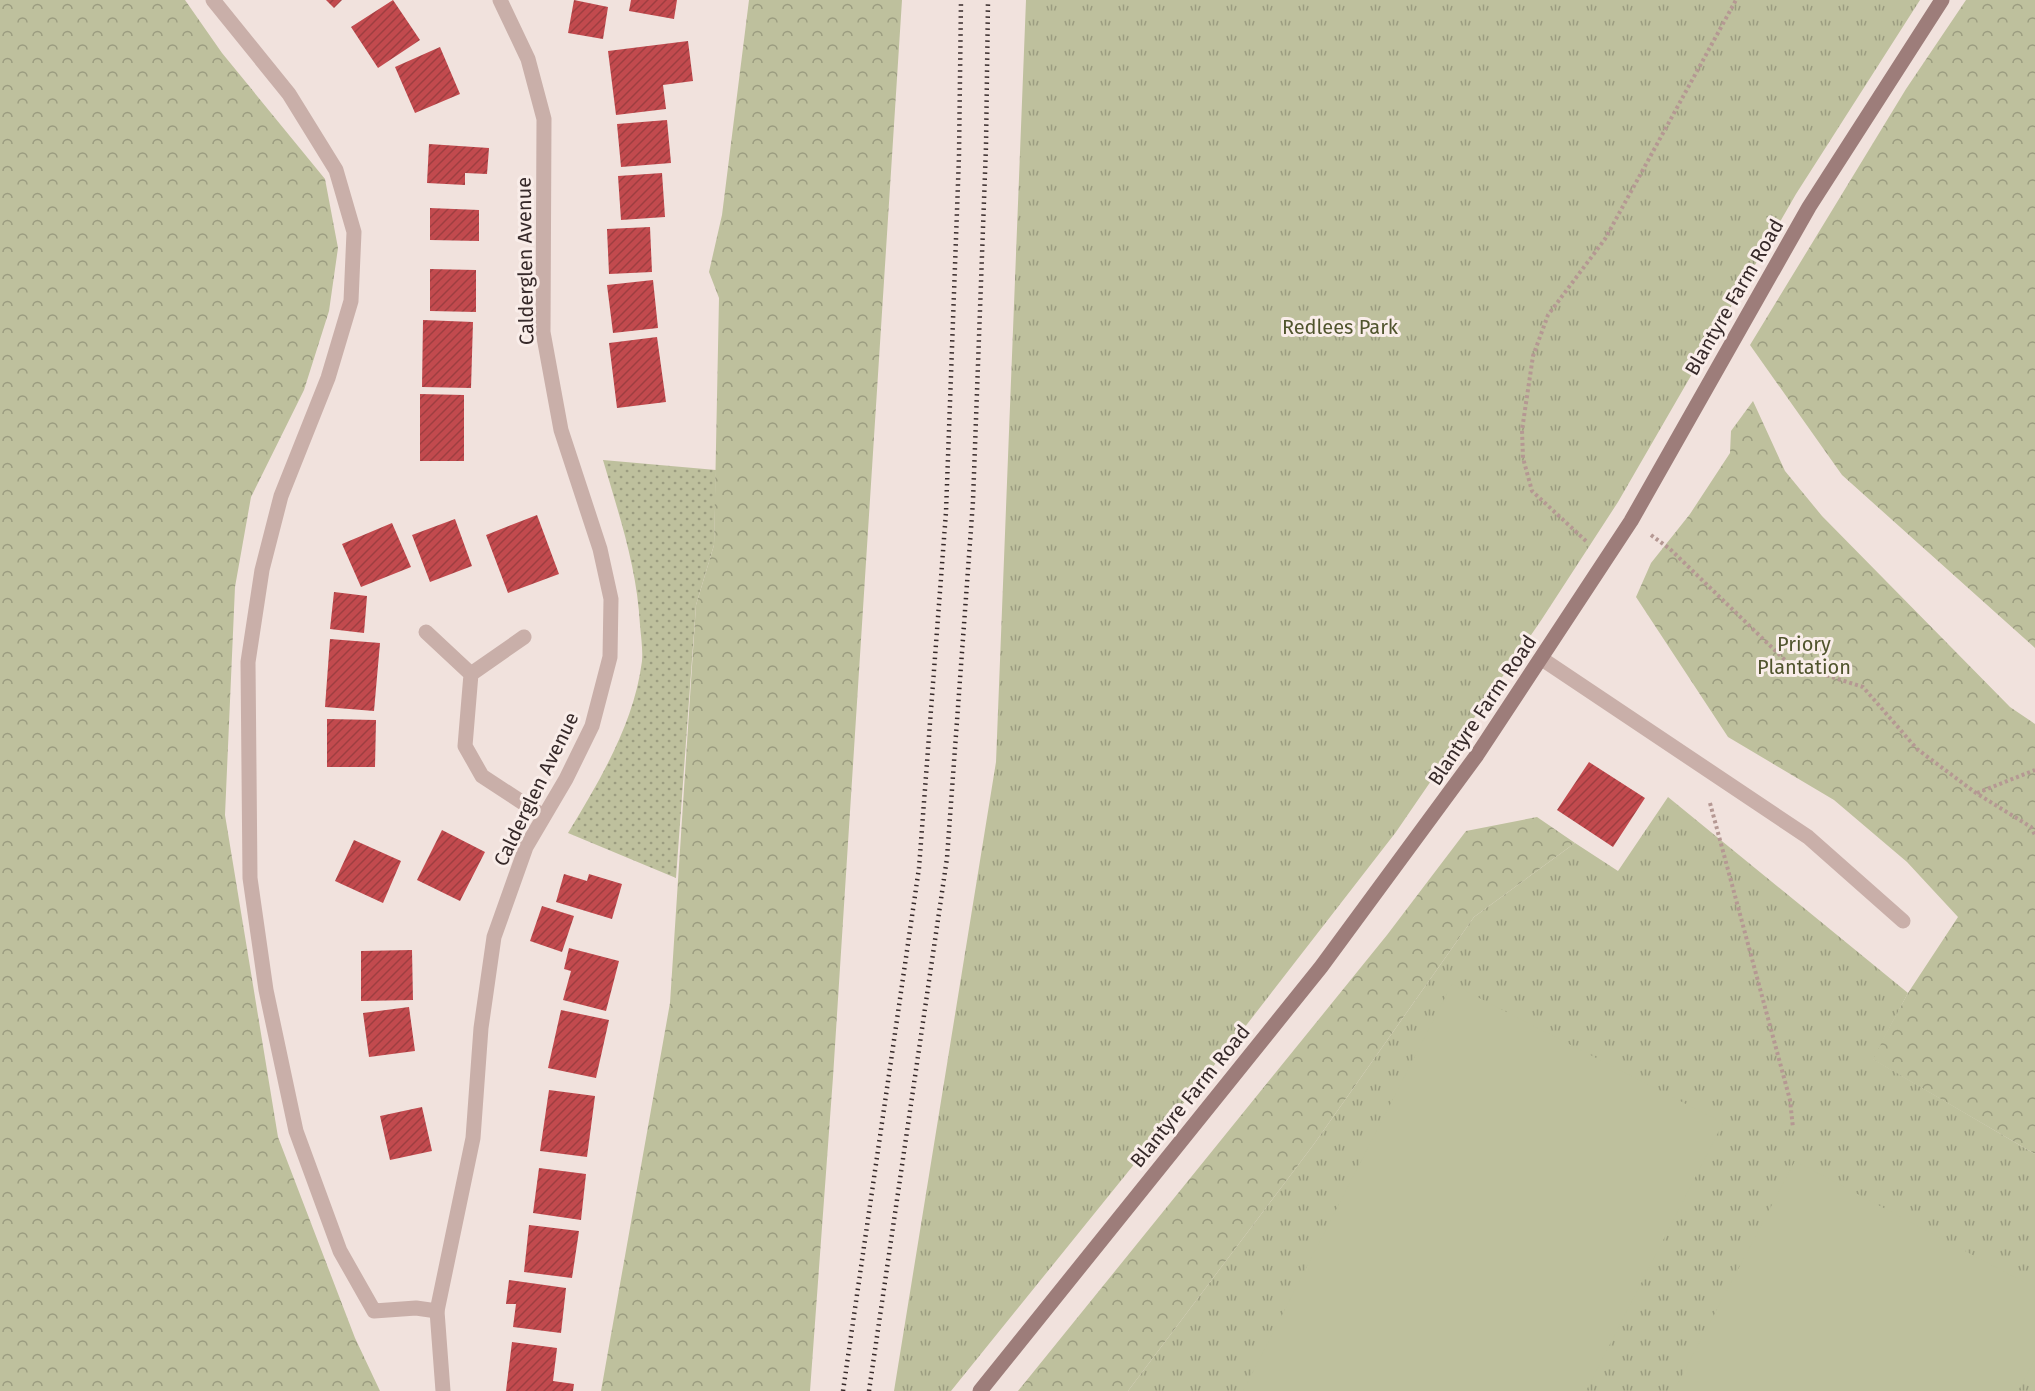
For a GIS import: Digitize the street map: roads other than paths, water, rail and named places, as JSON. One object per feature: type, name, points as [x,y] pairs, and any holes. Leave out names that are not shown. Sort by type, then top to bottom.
[{"type":"main road","name":"Blantyre Farm Road","points":[[980,1391],[1321,967],[1437,813],[1542,659],[1631,521],[1809,207],[1942,0]]},
{"type":"street","points":[[213,0],[289,94],[336,170],[354,232],[351,301],[328,378],[281,496],[262,570],[248,662],[250,878],[266,990],[296,1131],[340,1251],[374,1311],[416,1308],[437,1311]]},
{"type":"street","name":"Calderglen Avenue","points":[[443,1391],[437,1311],[473,1138],[481,1028],[494,937],[526,847],[566,779],[592,726],[610,657],[611,599],[600,549],[561,430],[543,333],[544,119],[528,59],[503,1]]},
{"type":"street","points":[[426,632],[471,674]]},
{"type":"street","points":[[471,674],[524,637]]},
{"type":"street","points":[[1542,659],[1808,837],[1903,921]]},
{"type":"street","points":[[471,674],[465,746],[482,776],[543,816]]},
{"type":"railway","points":[[843,1391],[919,868],[946,512],[959,156],[961,0]]},
{"type":"railway","points":[[869,1391],[947,858],[973,501],[986,146],[988,0]]},
{"type":"park label","name":"Redlees Park","points":[[1340,327]]},
{"type":"park label","name":"Priory Plantation","points":[[1804,656]]}]
